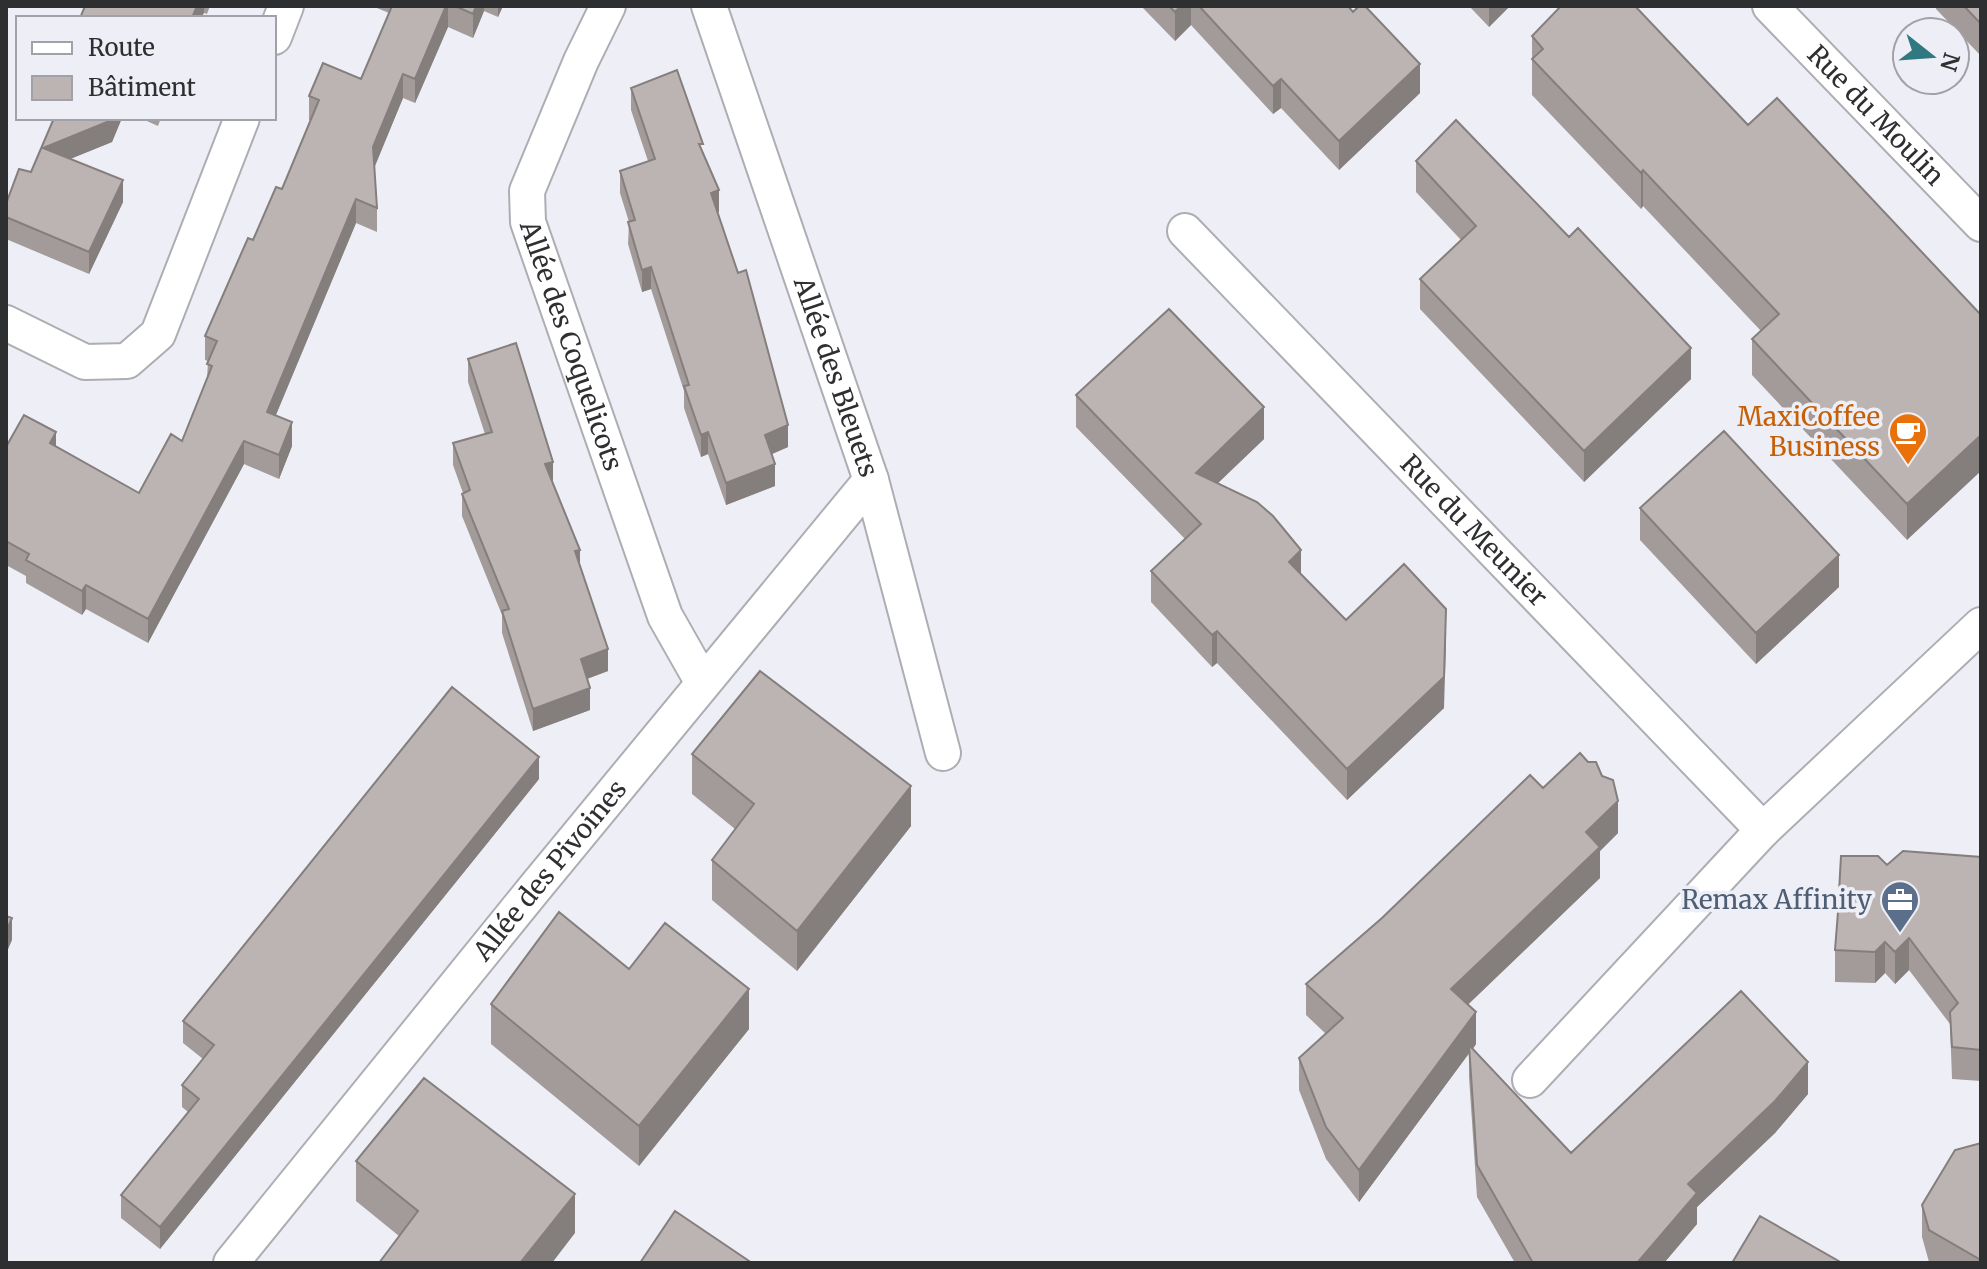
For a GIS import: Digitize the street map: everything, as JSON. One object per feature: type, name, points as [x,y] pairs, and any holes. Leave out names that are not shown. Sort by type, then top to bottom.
[{"type":"street","points":[[276,32],[286,6]]},
{"type":"street","name":"Allée des Coquelicots","points":[[608,6],[581,61],[527,191],[528,222],[665,616],[703,683]]},
{"type":"street","name":"Allée des Bleuets","points":[[709,6],[871,480],[943,753]]},
{"type":"street","name":"Rue du Moulin","points":[[1770,6],[1981,224]]},
{"type":"street","points":[[6,323],[85,362],[127,361],[158,334],[241,120]]},
{"type":"street","name":"Rue du Meunier","points":[[1185,231],[1763,830]]},
{"type":"street","name":"Allée des Pivoines","points":[[231,1263],[871,480]]},
{"type":"street","points":[[1530,1080],[1763,830],[1981,625]]},
{"type":"building","points":[[85,6],[197,6],[193,16],[81,16]]},
{"type":"building","points":[[392,6],[446,6],[415,79],[403,74],[373,147],[377,208],[356,199],[267,412],[292,422],[279,455],[244,441],[148,619],[86,585],[82,591],[26,560],[29,554],[6,541],[6,447],[24,415],[56,432],[50,443],[139,493],[171,434],[182,441],[212,366],[207,364],[217,341],[205,336],[248,238],[253,240],[276,187],[282,189],[319,100],[309,96],[323,63],[361,79]]},
{"type":"building","points":[[455,6],[476,6],[473,14]]},
{"type":"building","points":[[1199,6],[1348,6],[1353,12],[1359,6],[1365,6],[1420,64],[1339,141],[1281,79],[1273,86]]},
{"type":"building","points":[[1561,6],[1635,6],[1748,125],[1777,98],[1981,315],[1981,435],[1907,504],[1752,339],[1779,314],[1643,170],[1641,173],[1532,59],[1543,49],[1532,36]]},
{"type":"building","points":[[1964,6],[1981,6],[1981,24]]},
{"type":"building","points":[[677,70],[703,144],[699,144],[719,190],[711,193],[738,273],[746,270],[788,425],[765,435],[775,464],[726,483],[708,432],[701,435],[684,386],[689,385],[651,267],[642,270],[628,222],[635,220],[620,171],[655,159],[631,88]]},
{"type":"building","points":[[53,120],[112,120],[43,148],[123,180],[89,252],[6,217],[6,204],[19,169],[31,172]]},
{"type":"building","points":[[1456,120],[1569,237],[1578,228],[1691,348],[1584,451],[1420,279],[1476,226],[1416,161]]},
{"type":"building","points":[[1169,309],[1264,407],[1196,473],[1257,502],[1273,516],[1301,550],[1289,562],[1346,620],[1404,564],[1446,609],[1444,677],[1347,769],[1217,631],[1212,635],[1151,571],[1201,524],[1076,395]]},
{"type":"building","points":[[516,343],[553,462],[545,464],[580,550],[575,551],[608,649],[581,659],[590,688],[533,709],[502,611],[509,609],[462,494],[470,490],[453,443],[492,432],[468,359]]},
{"type":"building","points":[[1724,431],[1839,555],[1756,633],[1640,508]]},
{"type":"building","points":[[760,671],[911,786],[797,931],[712,860],[754,804],[692,754]]},
{"type":"building","points":[[452,687],[539,757],[160,1227],[121,1195],[199,1099],[182,1085],[214,1045],[183,1021]]},
{"type":"building","points":[[1580,753],[1588,762],[1596,762],[1602,776],[1613,780],[1618,801],[1586,832],[1600,847],[1451,989],[1476,1012],[1359,1170],[1326,1127],[1299,1058],[1343,1018],[1306,984],[1382,918],[1530,775],[1543,788]]},
{"type":"building","points":[[1903,851],[1981,857],[1981,1050],[1952,1047],[1950,1012],[1958,1003],[1909,938],[1895,952],[1885,942],[1875,952],[1835,950],[1838,912],[1847,902],[1839,892],[1841,856],[1878,856],[1887,865]]},
{"type":"building","points":[[559,912],[629,969],[665,923],[749,989],[639,1126],[491,1004]]},
{"type":"building","points":[[6,916],[12,918],[6,932]]},
{"type":"building","points":[[1741,991],[1808,1062],[1775,1101],[1688,1184],[1697,1193],[1637,1263],[1533,1263],[1477,1165],[1469,1045],[1571,1153]]},
{"type":"building","points":[[424,1078],[575,1194],[520,1263],[379,1263],[418,1211],[356,1161]]},
{"type":"building","points":[[1981,1143],[1981,1260],[1929,1230],[1922,1205],[1955,1150]]},
{"type":"building","points":[[675,1211],[752,1263],[640,1263]]},
{"type":"building","points":[[1760,1216],[1842,1263],[1732,1263]]},
{"type":"place","name":"MaxiCoffee Business","points":[[1908,466]]},
{"type":"place","name":"Remax Affinity","points":[[1900,934]]}]
